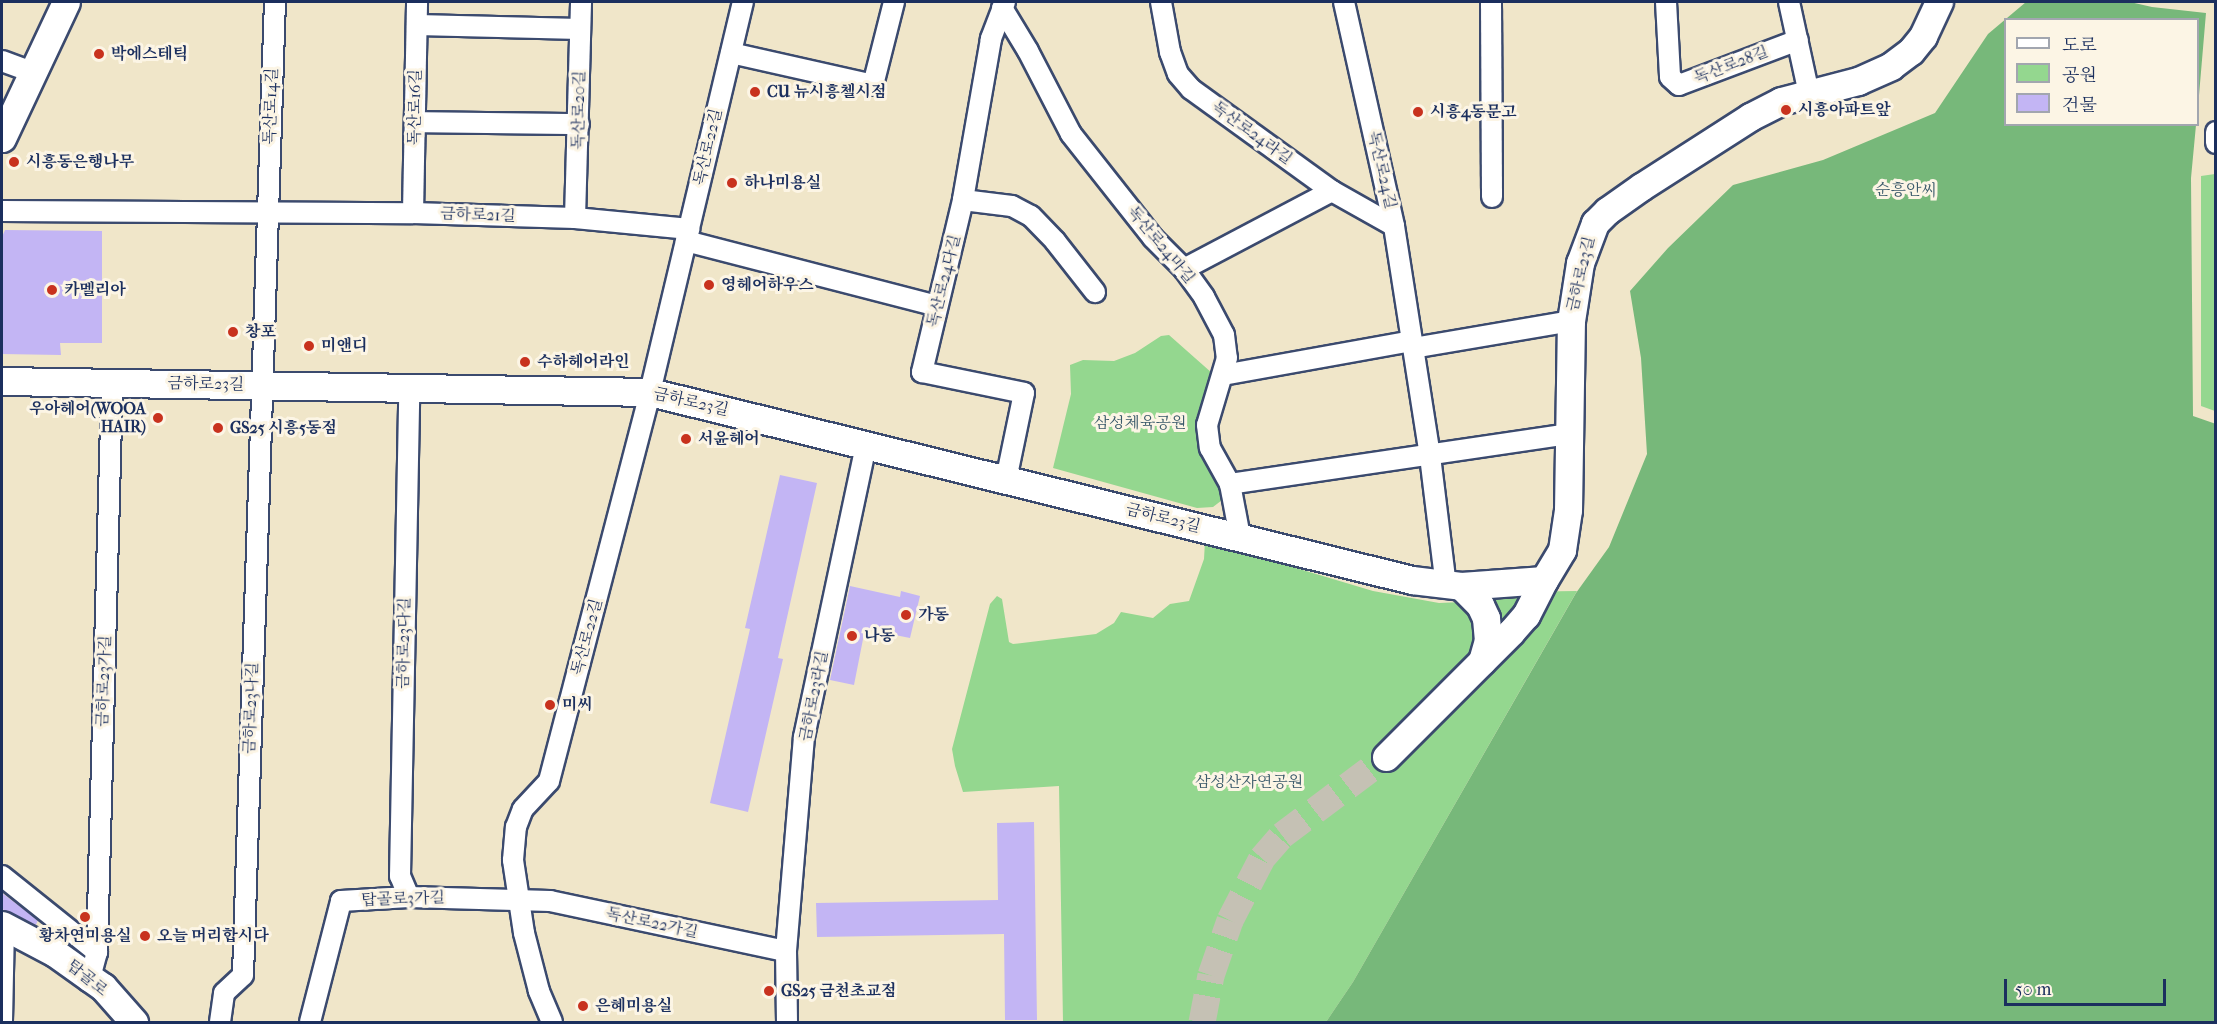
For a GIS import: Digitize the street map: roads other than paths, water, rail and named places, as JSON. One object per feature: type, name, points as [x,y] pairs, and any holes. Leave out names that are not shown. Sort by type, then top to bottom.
[{"type":"street","points":[[2,138],[66,2]]},
{"type":"street","name":"독산로14길","points":[[267,211],[275,2]]},
{"type":"street","name":"독산로16길","points":[[413,213],[417,2]]},
{"type":"street","name":"독산로20길","points":[[575,218],[581,2]]},
{"type":"street","name":"독산로22길","points":[[552,1023],[532,967],[518,898],[513,860],[516,827],[523,809],[549,781],[650,392],[743,2]]},
{"type":"street","points":[[731,53],[873,85],[894,2]]},
{"type":"street","name":"독산로24라길","points":[[1161,2],[1170,52],[1178,74],[1184,81],[1332,191],[1394,226]]},
{"type":"street","name":"독산로24길","points":[[1344,2],[1394,226],[1453,586]]},
{"type":"street","points":[[1491,2],[1492,197]]},
{"type":"street","name":"독산로28길","points":[[1666,2],[1670,77],[1679,85],[1798,40]]},
{"type":"street","points":[[1789,2],[1809,94]]},
{"type":"street","name":"금하로23길","points":[[2,381],[650,392],[1240,537],[1453,586],[1544,580],[1562,550],[1567,520],[1571,321],[1587,238],[1595,222],[1607,211],[1750,117],[1781,101],[1858,81],[1891,66],[1911,51],[1923,36],[1939,2]]},
{"type":"street","name":"독산로24다길","points":[[1004,5],[991,39],[963,200],[922,372],[1024,393],[1006,480]]},
{"type":"street","name":"독산로24마길","points":[[1004,5],[1071,134],[1153,238],[1184,269],[1204,297],[1224,335],[1227,358],[1207,425],[1210,448],[1230,484],[1240,537]]},
{"type":"street","points":[[417,25],[580,29]]},
{"type":"street","points":[[2,61],[33,72]]},
{"type":"street","points":[[415,122],[579,124]]},
{"type":"street","points":[[1184,269],[1332,191]]},
{"type":"street","points":[[963,200],[1012,206],[1031,216],[1055,241],[1095,292]]},
{"type":"street","name":"금하로21길","points":[[2,211],[267,211],[575,218],[687,235]]},
{"type":"street","points":[[261,385],[267,211]]},
{"type":"street","points":[[687,235],[937,306]]},
{"type":"street","points":[[1223,375],[1571,321]]},
{"type":"street","name":"금하로23가길","points":[[90,978],[97,952],[112,382]]},
{"type":"street","name":"금하로23나길","points":[[219,1023],[224,993],[243,975],[261,385]]},
{"type":"street","name":"금하로23다길","points":[[409,388],[400,876],[409,897]]},
{"type":"street","points":[[1230,484],[1568,434]]},
{"type":"street","name":"금하로23라길","points":[[787,1023],[786,951],[804,737],[866,445]]},
{"type":"street","points":[[1386,757],[1526,615],[1544,580]]},
{"type":"street","points":[[1453,586],[1480,605],[1486,618],[1488,640],[1482,661]]},
{"type":"street","points":[[2,876],[97,952]]},
{"type":"street","name":"탑골로3가길","points":[[310,1023],[341,901],[409,897],[518,898]]},
{"type":"street","name":"독산로22가길","points":[[518,898],[550,901],[786,951]]},
{"type":"street","points":[[3,925],[3,1021]]},
{"type":"street","name":"탑골로","points":[[3,925],[55,953],[103,987],[134,1023]]},
{"type":"tunnel","points":[[1202,1022],[1211,975],[1230,920],[1262,858],[1282,835],[1386,757]]},
{"type":"place","name":"박에스테틱","points":[[99,54]]},
{"type":"place","name":"CU 뉴시흥첼시점","points":[[755,92]]},
{"type":"place","name":"시흥아파트앞","points":[[1786,110]]},
{"type":"place","name":"시흥4동문고","points":[[1418,112]]},
{"type":"place","name":"시흥동은행나무","points":[[14,162]]},
{"type":"place","name":"하나미용실","points":[[732,183]]},
{"type":"place","name":"영헤어하우스","points":[[709,285]]},
{"type":"place","name":"카멜리아","points":[[52,290]]},
{"type":"place","name":"창포","points":[[233,332]]},
{"type":"place","name":"미앤디","points":[[309,346]]},
{"type":"place","name":"수하헤어라인","points":[[525,362]]},
{"type":"place","name":"우아헤어(WOOA HAIR)","points":[[158,418]]},
{"type":"place","name":"GS25 시흥5동점","points":[[218,428]]},
{"type":"place","name":"서윤헤어","points":[[686,439]]},
{"type":"place","name":"가동","points":[[906,615]]},
{"type":"place","name":"나동","points":[[852,636]]},
{"type":"place","name":"미씨","points":[[550,705]]},
{"type":"place","name":"황차연미용실","points":[[85,917]]},
{"type":"place","name":"오늘 머리합시다","points":[[145,936]]},
{"type":"place","name":"GS25 금천초교점","points":[[769,991]]},
{"type":"place","name":"은혜미용실","points":[[583,1006]]},
{"type":"park label","name":"순흥안씨","points":[[1906,190]]},
{"type":"park label","name":"삼성체육공원","points":[[1140,423]]},
{"type":"park label","name":"삼성산자연공원","points":[[1249,782]]}]
